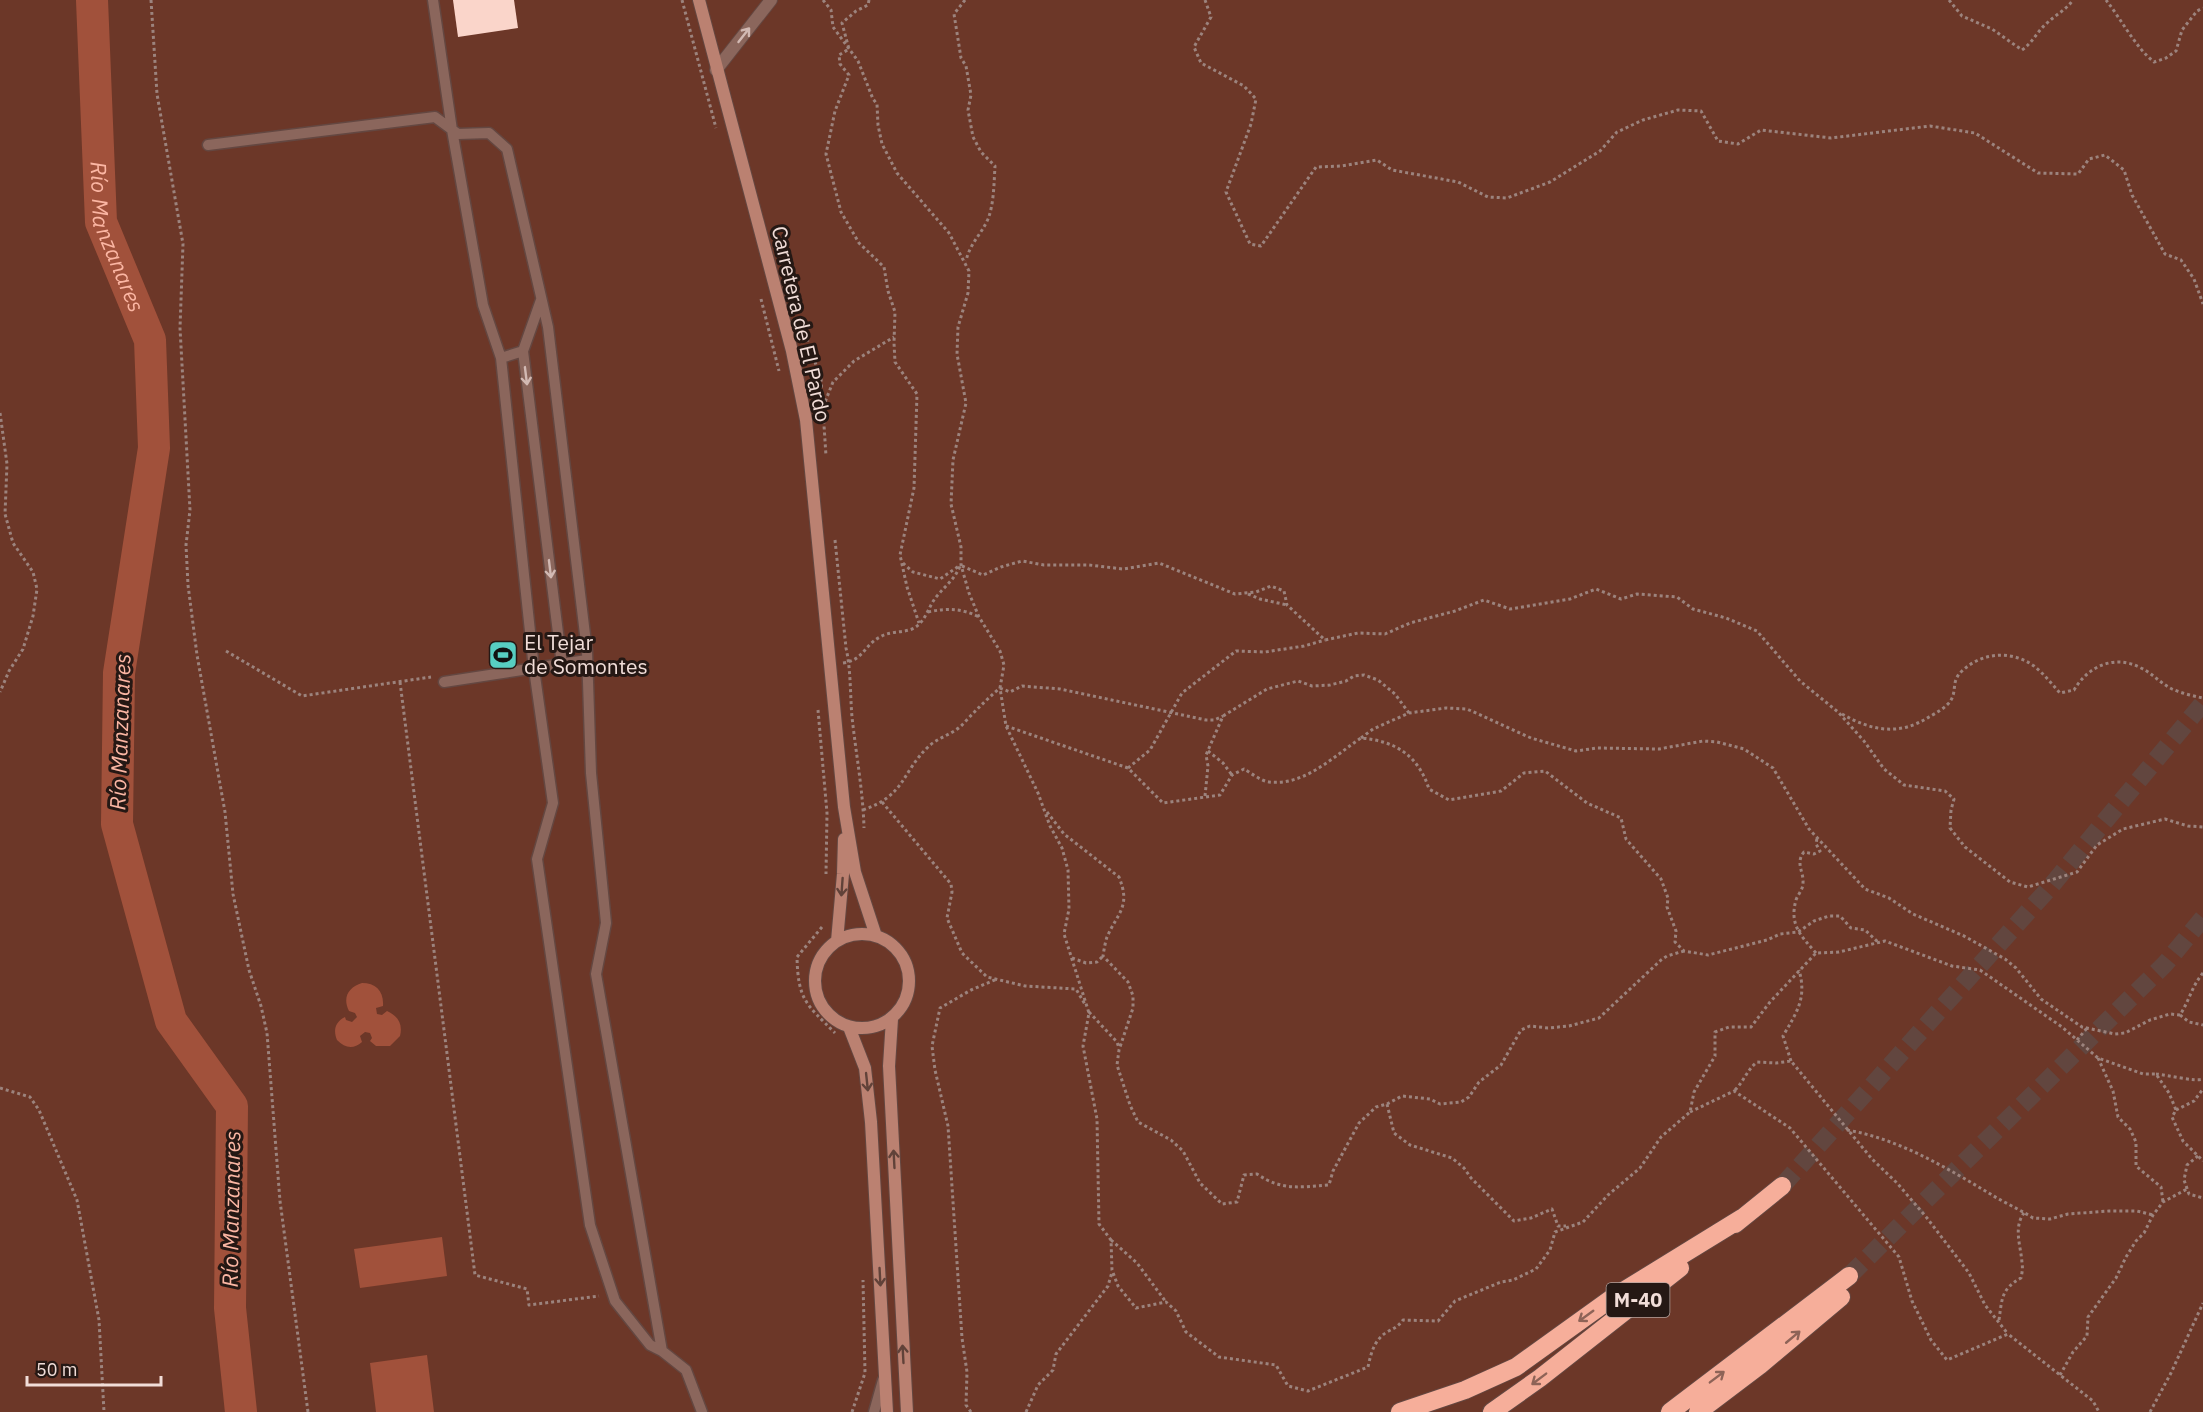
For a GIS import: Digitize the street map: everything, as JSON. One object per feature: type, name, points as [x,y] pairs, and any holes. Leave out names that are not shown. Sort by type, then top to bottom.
[{"type":"highway","name":"M-40","points":[[1492,1412],[1540,1378],[1782,1186]]},
{"type":"highway","points":[[1400,1412],[1465,1390],[1516,1367],[1612,1298],[1742,1218]]},
{"type":"highway","points":[[1670,1412],[1853,1280],[1760,1365],[1698,1412]]},
{"type":"street","name":"Carretera de El Pardo","points":[[699,0],[792,351],[806,420],[828,666],[844,807],[855,872],[876,936]]},
{"type":"street","points":[[716,70],[771,0]]},
{"type":"street","name":"Carretera de El Pardo","points":[[837,940],[843,874],[844,807]]},
{"type":"street","points":[[856,934],[876,936],[891,944],[903,956],[909,972],[909,990],[903,1006],[892,1019],[871,1027],[849,1027],[833,1019],[820,1005],[814,988],[816,969],[824,953],[837,940],[856,934]]},
{"type":"street","points":[[892,1019],[889,1066],[907,1412]]},
{"type":"street","points":[[849,1027],[865,1068],[871,1122],[887,1412]]},
{"type":"lane","points":[[433,0],[452,130],[483,305],[501,358],[534,669],[553,803],[537,859],[590,1226],[615,1301],[650,1345],[662,1351],[686,1370],[702,1412]]},
{"type":"lane","points":[[208,145],[435,117],[458,134],[489,133],[507,149],[550,338],[587,660],[591,773],[606,923],[596,974],[662,1351]]},
{"type":"lane","points":[[541,300],[522,351],[562,664]]},
{"type":"lane","points":[[501,358],[522,351]]},
{"type":"lane","points":[[444,682],[587,660]]},
{"type":"lane","points":[[874,1412],[885,1374]]},
{"type":"path","points":[[151,0],[157,94],[183,244],[180,328],[190,510],[186,545],[188,585],[197,655],[225,812],[233,894],[249,970],[261,1006],[268,1048],[280,1201],[308,1412]]},
{"type":"path","points":[[682,0],[716,128]]},
{"type":"path","points":[[823,0],[831,10],[833,27],[858,61],[877,104],[882,144],[897,173],[949,233],[969,271],[968,293],[958,327],[957,354],[966,403],[953,460],[951,504],[962,547],[961,565],[957,576],[936,596],[928,612],[912,629],[881,635],[872,642],[865,653],[849,662],[828,666]]},
{"type":"path","points":[[849,49],[842,23],[868,5],[869,0]]},
{"type":"path","points":[[965,0],[954,14],[961,58],[966,66],[971,95],[968,110],[973,137],[981,152],[994,166],[989,217],[969,248],[965,263]]},
{"type":"path","points":[[1205,0],[1211,17],[1194,47],[1201,63],[1244,86],[1256,99],[1251,124],[1226,192],[1250,244],[1261,246],[1316,167],[1342,166],[1377,160],[1392,170],[1458,182],[1488,197],[1507,198],[1550,182],[1600,151],[1617,132],[1643,120],[1678,110],[1701,111],[1718,141],[1738,144],[1761,130],[1831,138],[1930,126],[1975,133],[2038,173],[2078,174],[2089,159],[2105,155],[2124,170],[2132,195],[2165,254],[2181,260],[2194,279],[2203,304]]},
{"type":"path","points":[[1949,0],[1962,16],[1992,29],[2022,50],[2073,0]]},
{"type":"path","points":[[2106,0],[2144,55],[2154,62],[2176,51],[2182,30],[2197,11],[2203,8]]},
{"type":"path","points":[[849,49],[839,55],[840,64],[849,75],[835,111],[826,154],[841,212],[859,243],[884,267],[888,291],[895,312],[895,362],[917,394],[914,488],[900,555],[907,587],[919,623]]},
{"type":"path","points":[[759,293],[780,372]]},
{"type":"path","points":[[822,409],[833,382],[854,361],[894,337]]},
{"type":"path","points":[[0,413],[8,464],[5,514],[13,543],[33,572],[37,589],[33,616],[23,649],[9,671],[0,692]]},
{"type":"path","points":[[961,565],[983,575],[1022,561],[1044,565],[1089,565],[1123,569],[1159,563],[1235,594],[1257,592],[1270,586],[1284,591],[1287,605]]},
{"type":"path","points":[[902,562],[913,572],[940,579],[961,565]]},
{"type":"path","points":[[961,565],[979,617],[1000,651],[1004,664],[1000,688],[1006,726],[1049,815],[1065,834],[1119,877],[1123,888],[1123,909],[1107,938],[1103,956],[1097,963],[1086,963],[1072,958]]},
{"type":"path","points":[[1128,768],[1150,750],[1182,693],[1236,651],[1265,652],[1304,646],[1358,633],[1385,634],[1410,623],[1455,611],[1484,600],[1510,609],[1570,599],[1596,589],[1621,599],[1637,594],[1677,597],[1693,609],[1726,618],[1757,631],[1778,659],[1800,681],[1838,712],[1864,741],[1884,769],[1904,785],[1945,791],[1954,799],[1950,828],[1965,847],[2010,882],[2028,888],[2077,872],[2097,845],[2123,829],[2165,819],[2188,826],[2203,827]]},
{"type":"path","points":[[1246,593],[1260,599],[1287,605],[1325,640]]},
{"type":"path","points":[[928,612],[947,608],[965,610],[979,617]]},
{"type":"path","points":[[226,651],[302,696],[434,677]]},
{"type":"path","points":[[1838,712],[1858,723],[1876,728],[1899,729],[1917,725],[1952,700],[1954,682],[1961,671],[1977,660],[1996,654],[2014,657],[2033,665],[2060,693],[2074,690],[2082,677],[2090,670],[2111,662],[2127,662],[2143,668],[2156,680],[2174,690],[2203,698]]},
{"type":"path","points":[[849,662],[850,698],[864,810]]},
{"type":"path","points":[[1000,688],[1010,692],[1022,686],[1060,689],[1169,713],[1214,720],[1267,689],[1281,684],[1298,681],[1312,686],[1330,685],[1346,681],[1354,676],[1364,675],[1378,680],[1395,694],[1409,713]]},
{"type":"path","points":[[400,682],[475,1275],[527,1289],[529,1305],[612,1294]]},
{"type":"path","points":[[827,813],[844,807],[864,810],[882,802],[898,790],[918,757],[930,745],[963,724],[969,715],[1000,688]]},
{"type":"path","points":[[1006,726],[1128,768],[1162,803],[1220,795],[1232,775],[1244,769],[1268,782],[1296,779],[1316,770],[1373,729],[1409,713],[1446,708],[1467,709],[1531,738],[1576,751],[1598,748],[1659,749],[1703,741],[1717,742],[1744,749],[1773,768],[1809,829],[1865,889],[1890,898],[1912,914],[1964,936],[2005,959],[2016,968],[2041,999],[2087,1028],[2115,1034],[2125,1033],[2150,1020],[2170,1014],[2180,1015],[2189,1022],[2203,1025]]},
{"type":"path","points":[[1205,796],[1208,766],[1206,755],[1223,716]]},
{"type":"path","points":[[1361,738],[1379,740],[1406,751],[1424,774],[1429,789],[1449,800],[1501,791],[1524,773],[1545,771],[1587,803],[1621,818],[1626,839],[1661,879],[1668,898],[1667,907],[1676,931],[1675,942],[1684,951]]},
{"type":"path","points":[[1208,751],[1232,775]]},
{"type":"path","points":[[1038,793],[1050,826],[1062,848],[1068,870],[1070,909],[1065,934],[1089,1013],[1083,1046],[1097,1119],[1099,1224],[1111,1240],[1137,1263],[1166,1302],[1176,1311],[1186,1332],[1219,1357],[1276,1365],[1288,1386],[1308,1391],[1368,1367],[1373,1346],[1387,1332],[1396,1329],[1403,1320],[1438,1321],[1455,1301],[1536,1269],[1550,1250],[1555,1232],[1583,1222],[1608,1195],[1640,1168],[1661,1137],[1690,1112],[1734,1091],[1744,1081],[1747,1070],[1757,1062],[1791,1061]]},
{"type":"path","points":[[882,802],[951,884],[952,892],[947,918],[962,953],[987,977],[1025,986],[1076,990],[1089,1013],[1117,1042],[1119,1050]]},
{"type":"path","points":[[1816,953],[1798,932],[1794,917],[1796,899],[1803,888],[1803,879],[1799,872],[1800,861],[1804,852],[1814,854],[1820,851],[1816,844],[1817,838]]},
{"type":"path","points":[[1103,956],[1128,982],[1133,996],[1133,1008],[1119,1050],[1117,1065],[1138,1122],[1177,1145],[1183,1151],[1200,1183],[1222,1204],[1237,1202],[1244,1175],[1257,1174],[1271,1183],[1286,1187],[1329,1185],[1333,1171],[1359,1123],[1376,1107],[1402,1096],[1430,1099],[1440,1104],[1461,1102],[1469,1097],[1479,1082],[1501,1065],[1521,1029],[1530,1026],[1548,1028],[1569,1026],[1599,1018],[1667,956],[1684,951],[1708,955],[1767,940],[1780,934],[1798,932],[1814,921],[1829,916],[1840,916],[1851,928],[1865,930],[1879,943]]},
{"type":"path","points":[[1690,1112],[1694,1092],[1715,1056],[1715,1032],[1729,1027],[1751,1028],[1816,953],[1839,952],[1885,940],[1952,966],[1980,970],[2077,1040],[2098,1058],[2143,1074],[2197,1081],[2203,1079]]},
{"type":"path","points":[[1799,970],[1804,987],[1796,1014],[1783,1036],[1791,1061],[1872,1159],[1897,1183],[1927,1218],[1963,1264],[1984,1305],[1999,1320],[2008,1334],[2093,1401],[2099,1412]]},
{"type":"path","points":[[2180,1015],[2189,1002],[2194,984],[2203,974]]},
{"type":"path","points":[[971,1412],[966,1405],[967,1372],[962,1338],[948,1126],[932,1046],[940,1008],[971,990],[997,979]]},
{"type":"path","points":[[2077,1040],[2087,1028]]},
{"type":"path","points":[[2098,1058],[2113,1091],[2118,1117],[2130,1129],[2136,1142],[2136,1166],[2161,1187],[2163,1202]]},
{"type":"path","points":[[2156,1074],[2169,1093],[2176,1110]]},
{"type":"path","points":[[0,1088],[30,1097],[39,1110],[77,1200],[99,1320],[104,1412]]},
{"type":"path","points":[[2203,1089],[2194,1101],[2176,1110],[2172,1117],[2183,1141],[2203,1161]]},
{"type":"path","points":[[1734,1091],[1790,1128],[1899,1257],[1912,1301],[1931,1340],[1947,1360],[2008,1334]]},
{"type":"path","points":[[1387,1104],[1394,1133],[1410,1145],[1452,1158],[1514,1221],[1531,1218],[1552,1209],[1558,1226],[1568,1226]]},
{"type":"path","points":[[1847,1130],[1887,1140],[1933,1161],[2032,1218],[2050,1219],[2068,1214],[2109,1211],[2137,1211],[2152,1215]]},
{"type":"path","points":[[2198,1156],[2187,1165],[2184,1180],[2189,1194],[2203,1198]]},
{"type":"path","points":[[2060,1375],[2073,1352],[2087,1336],[2088,1317],[2116,1278],[2126,1257],[2144,1233],[2152,1215],[2163,1202],[2187,1189]]},
{"type":"path","points":[[1999,1320],[2002,1299],[2009,1285],[2021,1278],[2022,1263],[2018,1231],[2020,1219],[2024,1213]]},
{"type":"path","points":[[1026,1412],[1038,1385],[1053,1370],[1056,1354],[1108,1286],[1112,1270],[1111,1240]]},
{"type":"path","points":[[1112,1270],[1118,1286],[1136,1308],[1166,1302]]},
{"type":"path","points":[[2150,1412],[2203,1304]]},
{"type":"shaded area","points":[[0,0],[2203,0],[2203,1412],[0,1412]]},
{"type":"shaded area","points":[[362,983],[375,986],[382,996],[383,1006],[376,1008],[377,1014],[382,1015],[387,1011],[399,1021],[400,1036],[390,1046],[376,1046],[370,1041],[372,1038],[370,1033],[365,1032],[360,1036],[362,1042],[352,1047],[343,1045],[337,1040],[335,1030],[339,1021],[345,1017],[346,1020],[352,1022],[357,1017],[355,1013],[349,1011],[346,1001],[350,990]]},
{"type":"shaded area","points":[[442,1237],[447,1276],[360,1288],[354,1249]]},
{"type":"shaded area","points":[[427,1355],[434,1412],[376,1412],[370,1363]]},
{"type":"building","points":[[453,0],[514,0],[518,28],[458,37]]},
{"type":"waterway","name":"Río Manzanares","points":[[92,0],[101,222],[150,340],[154,448],[119,673],[117,824],[171,1021],[232,1106],[230,1308],[241,1412]]},
{"type":"tunnel","points":[[1782,1186],[2051,886],[2203,703]]},
{"type":"tunnel","points":[[1849,1276],[2165,964],[2203,918]]},
{"type":"place","name":"El Tejar de Somontes","points":[[503,655]]}]
